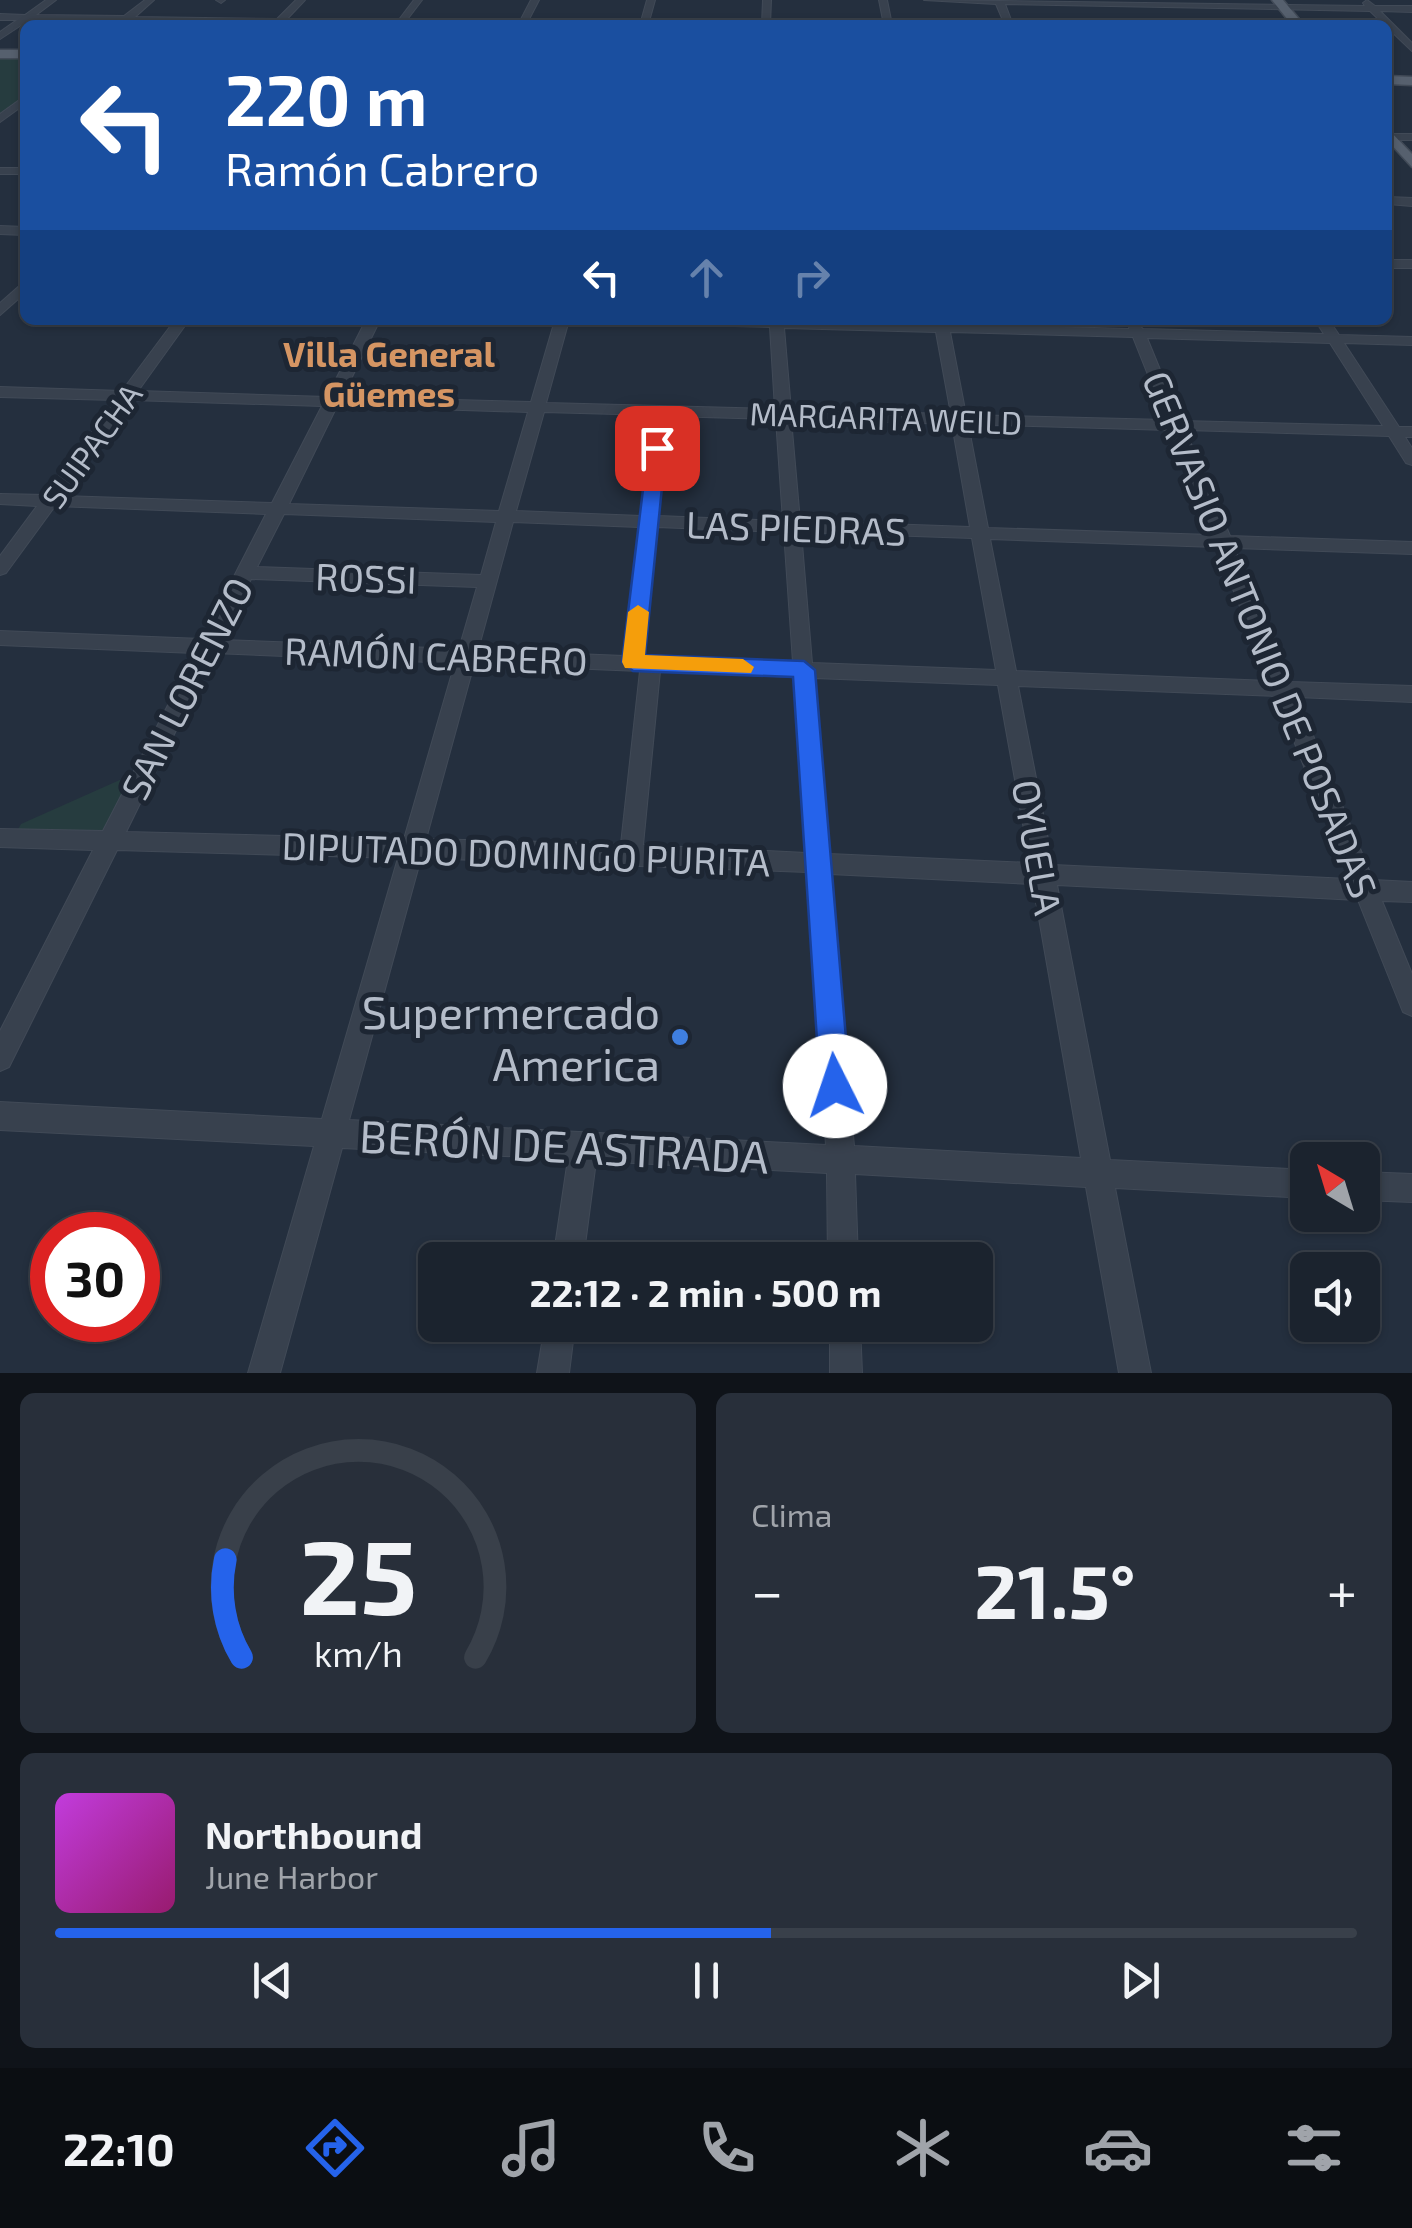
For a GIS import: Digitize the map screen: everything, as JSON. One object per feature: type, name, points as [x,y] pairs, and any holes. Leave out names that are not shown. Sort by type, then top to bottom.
[{"type":"main road","points":[[1392,140],[1412,163]]},
{"type":"street","points":[[23,20],[52,0]]},
{"type":"street","points":[[125,20],[150,0]]},
{"type":"street","points":[[281,20],[300,0]]},
{"type":"street","points":[[928,0],[1368,4],[1412,10]]},
{"type":"street","points":[[1117,2],[1124,14]]},
{"type":"street","points":[[0,17],[74,20]]},
{"type":"street","points":[[0,119],[20,103]]},
{"type":"street","name":"SUIPACHA","points":[[0,568],[178,325]]},
{"type":"street","name":"SAN LORENZO","points":[[0,1058],[370,325]]},
{"type":"street","points":[[264,1373],[561,325]]},
{"type":"street","points":[[776,325],[841,1161],[843,1242]]},
{"type":"street","name":"OYUELA","points":[[942,325],[1135,1373]]},
{"type":"street","points":[[1006,325],[1412,340]]},
{"type":"street","points":[[1325,325],[1412,460]]},
{"type":"street","name":"GERVASIO ANTONIO DE POSADAS","points":[[1135,327],[1412,1004]]},
{"type":"street","name":"MARGARITA WEILD","points":[[0,392],[1412,432]]},
{"type":"street","points":[[631,854],[648,521],[661,411]]},
{"type":"street","name":"LAS PIEDRAS","points":[[0,500],[1412,548]]},
{"type":"street","name":"ROSSI","points":[[244,573],[488,581]]},
{"type":"street","name":"RAMÓN CABRERO","points":[[0,638],[1412,694]]},
{"type":"street","name":"DIPUTADO DOMINGO PURITA","points":[[0,838],[631,854],[1412,892]]},
{"type":"street","name":"BERÓN DE ASTRADA","points":[[0,1116],[1290,1183]]},
{"type":"street","points":[[571,1242],[584,1145]]},
{"type":"street","points":[[1380,1187],[1412,1188]]},
{"type":"street","points":[[553,1373],[558,1342]]},
{"type":"street","points":[[845,1342],[846,1373]]},
{"type":"green space","points":[[0,56],[20,56],[20,100],[0,115]]},
{"type":"green space","points":[[122,779],[134,779],[104,831],[16,833],[21,824]]},
{"type":"slow traffic","points":[[638,612],[633,662],[743,667]]},
{"type":"place","name":"Supermercado America","points":[[680,1037]]},
{"type":"district","name":"Villa General Güemes","points":[[389,373]]},
{"type":"route","points":[[657,448],[633,662],[804,670],[835,1086]]}]
